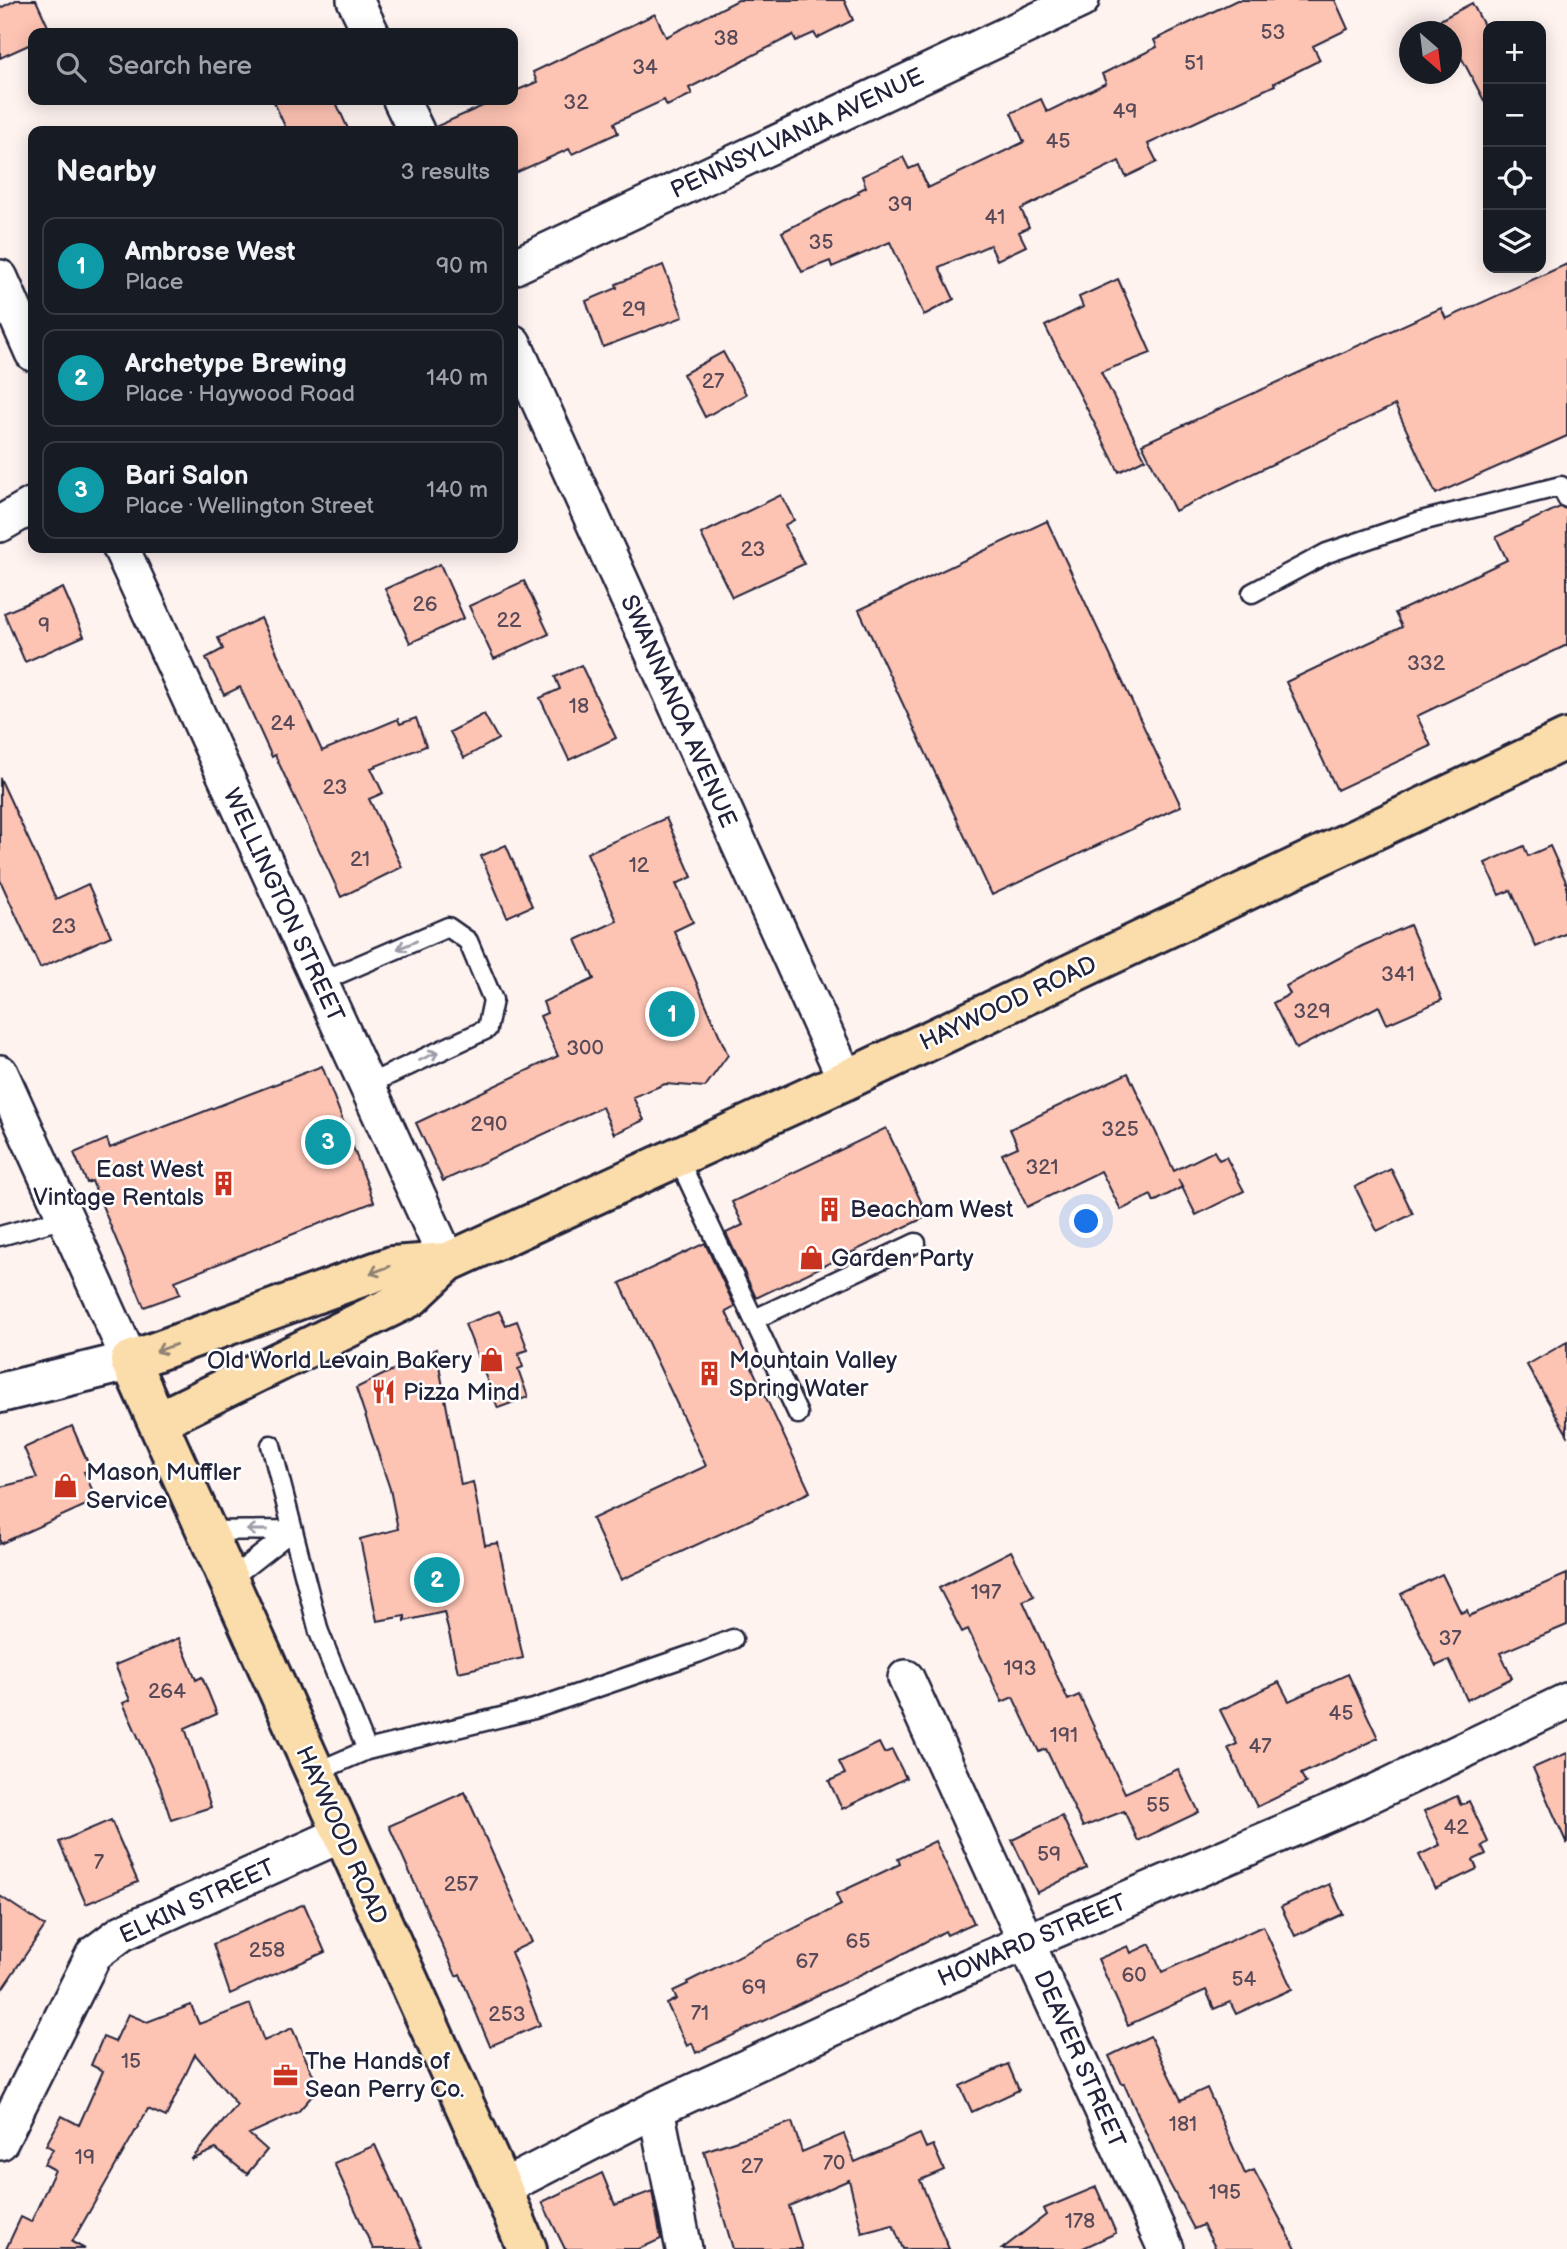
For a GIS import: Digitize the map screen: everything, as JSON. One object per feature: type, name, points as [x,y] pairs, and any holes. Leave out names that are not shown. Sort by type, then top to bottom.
[{"type":"main road","name":"HAYWOOD ROAD","points":[[158,1421],[411,1297],[447,1262],[846,1080],[1567,739]]},
{"type":"main road","name":"HAYWOOD ROAD","points":[[447,1262],[392,1266],[130,1361],[527,2249]]},
{"type":"street","points":[[355,0],[369,28]]},
{"type":"street","name":"PENNSYLVANIA AVENUE","points":[[518,265],[1081,0]]},
{"type":"street","points":[[403,105],[414,126]]},
{"type":"street","points":[[0,278],[28,342]]},
{"type":"street","name":"SWANNANOA AVENUE","points":[[518,354],[846,1080]]},
{"type":"street","points":[[0,524],[28,508]]},
{"type":"street","name":"WELLINGTON STREET","points":[[123,553],[447,1262]]},
{"type":"street","points":[[0,1073],[130,1361],[0,1393]]},
{"type":"street","name":"DEAVER STREET","points":[[906,1678],[1166,2249]]},
{"type":"street","name":"HOWARD STREET","points":[[502,2189],[656,2109],[928,1984],[1355,1802],[1567,1701]]},
{"type":"street","name":"ELKIN STREET","points":[[0,2142],[94,1954],[122,1933],[342,1835]]},
{"type":"street","points":[[656,2109],[684,2249]]},
{"type":"lane","points":[[1252,593],[1327,553],[1421,521],[1565,489]]},
{"type":"lane","points":[[320,982],[448,927],[468,941],[494,1000],[487,1029],[367,1085]]},
{"type":"lane","points":[[677,1156],[798,1414]]},
{"type":"lane","points":[[0,1236],[65,1218]]},
{"type":"lane","points":[[755,1319],[916,1243]]},
{"type":"lane","points":[[271,1445],[319,1632],[367,1750]]},
{"type":"lane","points":[[207,1531],[293,1530]]},
{"type":"lane","points":[[229,1580],[293,1530]]},
{"type":"lane","points":[[314,1773],[367,1750],[534,1709],[733,1639]]},
{"type":"building","points":[[16,0],[36,0],[49,28],[28,28],[28,45],[0,58],[0,8]]},
{"type":"building","points":[[738,0],[844,0],[853,20],[817,38],[814,33],[796,41],[793,35],[689,88],[692,94],[667,106],[664,100],[614,123],[618,133],[572,154],[569,149],[518,172],[518,126],[437,126],[485,105],[518,105],[518,90],[537,82],[533,72],[655,14],[666,37]]},
{"type":"building","points":[[1237,0],[1335,0],[1348,29],[1313,46],[1320,60],[1274,83],[1275,85],[1148,144],[1157,162],[1126,177],[1119,161],[1021,209],[1029,227],[1019,232],[1026,246],[997,260],[990,245],[939,267],[954,299],[924,315],[890,242],[832,267],[830,261],[802,272],[782,232],[859,193],[858,191],[866,187],[862,176],[903,157],[909,169],[918,165],[928,188],[1024,142],[1011,113],[1041,99],[1047,112],[1106,83],[1102,74],[1157,47],[1154,40]]},
{"type":"building","points":[[1472,3],[1483,24],[1483,99],[1462,59],[1462,21],[1440,20]]},
{"type":"building","points":[[275,105],[337,105],[347,126],[285,126]]},
{"type":"building","points":[[1567,264],[1567,436],[1436,494],[1395,405],[1175,511],[1142,444],[1441,308],[1446,319]]},
{"type":"building","points":[[663,265],[683,317],[603,347],[586,301],[617,288],[616,284]]},
{"type":"building","points":[[1118,279],[1151,353],[1101,372],[1145,459],[1119,472],[1045,326],[1083,307],[1079,297]]},
{"type":"building","points":[[723,352],[746,394],[705,417],[683,374]]},
{"type":"building","points":[[781,495],[794,520],[785,525],[804,564],[732,597],[701,534]]},
{"type":"building","points":[[1560,507],[1567,509],[1567,645],[1417,716],[1431,746],[1337,790],[1286,682],[1402,627],[1395,613],[1507,560],[1496,537]]},
{"type":"building","points":[[1047,521],[1181,806],[992,895],[859,610]]},
{"type":"building","points":[[440,564],[464,618],[410,643],[385,589]]},
{"type":"building","points":[[524,581],[549,634],[494,659],[469,606]]},
{"type":"building","points":[[63,588],[84,636],[25,662],[4,613]]},
{"type":"building","points":[[261,618],[322,751],[398,719],[400,724],[416,718],[426,746],[371,768],[383,793],[369,799],[402,867],[341,897],[240,687],[224,695],[206,658],[223,649],[218,638]]},
{"type":"building","points":[[581,665],[616,738],[569,760],[540,698],[560,689],[555,677]]},
{"type":"building","points":[[484,714],[498,739],[464,758],[450,732]]},
{"type":"building","points":[[0,778],[56,899],[88,884],[111,936],[40,968],[0,880]]},
{"type":"building","points":[[666,818],[692,877],[676,884],[693,922],[674,931],[728,1055],[705,1087],[665,1084],[633,1097],[644,1120],[614,1134],[602,1107],[443,1181],[416,1123],[558,1056],[540,1016],[547,1013],[543,1002],[594,979],[576,940],[617,921],[587,853]]},
{"type":"building","points":[[506,845],[532,906],[507,917],[481,856]]},
{"type":"building","points":[[1524,846],[1528,856],[1550,846],[1567,884],[1567,933],[1536,947],[1511,890],[1499,895],[1485,863]]},
{"type":"building","points":[[1410,925],[1442,1000],[1387,1024],[1379,1006],[1296,1049],[1273,1003],[1290,994],[1286,986],[1362,946]]},
{"type":"building","points":[[322,1066],[374,1202],[175,1281],[180,1294],[144,1307],[92,1181],[87,1183],[74,1153],[107,1139],[110,1148]]},
{"type":"building","points":[[1128,1073],[1174,1171],[1214,1151],[1219,1160],[1226,1157],[1244,1191],[1196,1215],[1182,1187],[1154,1202],[1151,1195],[1121,1210],[1101,1171],[1027,1207],[1002,1154],[1018,1147],[1010,1129]]},
{"type":"building","name":"Beacham West","points":[[886,1128],[928,1216],[756,1298],[726,1233],[743,1225],[732,1202]]},
{"type":"building","points":[[1391,1169],[1413,1214],[1377,1231],[1355,1187]]},
{"type":"building","name":"Mountain Valley Spring Water","points":[[705,1243],[735,1307],[726,1312],[810,1492],[621,1580],[592,1519],[706,1466],[620,1283]]},
{"type":"building","name":"Old World Levain Bakery","points":[[499,1311],[506,1325],[517,1321],[528,1350],[518,1353],[523,1367],[518,1369],[528,1397],[498,1408],[465,1324]]},
{"type":"building","points":[[1567,1342],[1567,1434],[1527,1365]]},
{"type":"building","points":[[436,1349],[461,1485],[473,1482],[485,1545],[498,1543],[523,1658],[458,1672],[444,1612],[405,1621],[405,1616],[377,1621],[360,1539],[398,1529],[390,1489],[356,1388]]},
{"type":"building","name":"Mason Muffler Service","points":[[72,1426],[91,1470],[84,1472],[97,1500],[0,1544],[0,1487],[37,1478],[24,1448]]},
{"type":"building","points":[[1011,1551],[1034,1596],[1023,1601],[1068,1700],[1079,1695],[1125,1793],[1178,1769],[1199,1812],[1138,1841],[1124,1811],[1083,1827],[1046,1749],[1039,1752],[1013,1697],[1002,1702],[968,1629],[962,1632],[939,1588]]},
{"type":"building","points":[[1442,1574],[1461,1613],[1467,1610],[1469,1616],[1567,1574],[1567,1625],[1500,1653],[1512,1678],[1467,1700],[1449,1660],[1436,1666],[1401,1594]]},
{"type":"building","points":[[179,1638],[196,1680],[202,1677],[217,1714],[185,1728],[211,1807],[171,1820],[160,1786],[123,1703],[130,1700],[115,1665]]},
{"type":"building","points":[[1348,1674],[1378,1738],[1301,1774],[1306,1783],[1257,1807],[1228,1748],[1237,1744],[1220,1710],[1279,1682],[1289,1701]]},
{"type":"building","points":[[879,1743],[884,1753],[892,1750],[906,1778],[842,1809],[829,1781],[845,1774],[839,1762]]},
{"type":"building","points":[[1567,1753],[1567,1844],[1533,1768]]},
{"type":"building","points":[[465,1792],[532,1942],[511,1952],[540,2025],[490,2046],[460,1974],[456,1976],[389,1826]]},
{"type":"building","points":[[1457,1796],[1461,1805],[1469,1801],[1488,1842],[1482,1846],[1486,1854],[1473,1860],[1477,1869],[1435,1889],[1419,1855],[1440,1845],[1424,1811]]},
{"type":"building","points":[[1062,1816],[1087,1868],[1037,1893],[1012,1840]]},
{"type":"building","points":[[111,1820],[138,1882],[86,1904],[59,1842]]},
{"type":"building","points":[[935,1841],[974,1923],[947,1935],[945,1931],[893,1959],[696,2053],[692,2043],[687,2046],[667,2004],[677,1999],[673,1991],[841,1905],[836,1894],[900,1864],[898,1859]]},
{"type":"building","points":[[1329,1884],[1343,1914],[1295,1936],[1281,1907]]},
{"type":"building","points":[[0,1896],[45,1926],[0,1992]]},
{"type":"building","points":[[304,1904],[325,1952],[230,1994],[213,1944]]},
{"type":"building","points":[[1263,1926],[1292,1989],[1236,2014],[1230,2002],[1214,2009],[1206,1990],[1128,2025],[1098,1959],[1128,1946],[1131,1953],[1150,1944],[1162,1972]]},
{"type":"building","points":[[250,2004],[264,2041],[292,2028],[319,2088],[298,2112],[249,2134],[267,2150],[247,2174],[216,2149],[191,2160],[237,2105],[195,2054],[166,2117],[148,2109],[72,2242],[85,2249],[6,2249],[21,2217],[31,2222],[55,2170],[44,2164],[53,2149],[46,2145],[62,2116],[79,2125],[103,2071],[91,2065],[103,2037],[115,2042],[128,2014],[147,2022],[191,2005],[199,2024]]},
{"type":"building","points":[[1150,2036],[1181,2100],[1207,2088],[1245,2174],[1254,2170],[1296,2249],[1216,2249],[1203,2225],[1194,2229],[1165,2175],[1109,2056]]},
{"type":"building","points":[[1008,2064],[1019,2090],[972,2112],[960,2086]]},
{"type":"building","points":[[792,2122],[802,2152],[844,2134],[855,2162],[920,2134],[926,2148],[933,2145],[944,2170],[920,2180],[949,2249],[903,2249],[893,2225],[862,2233],[849,2180],[789,2206],[802,2249],[733,2249],[704,2151]]},
{"type":"building","points":[[375,2145],[422,2249],[373,2249],[334,2163]]},
{"type":"building","points":[[602,2173],[615,2205],[652,2191],[661,2239],[639,2249],[565,2249],[542,2202]]},
{"type":"building","points":[[1096,2187],[1116,2233],[1081,2249],[1002,2249],[1046,2215],[1043,2209]]},
{"type":"place","name":"Ambrose West","points":[[672,1014]]},
{"type":"place","name":"Bari Salon","points":[[328,1142]]},
{"type":"place","name":"East West Vintage Rentals","points":[[224,1183]]},
{"type":"place","name":"Beacham West","points":[[830,1209]]},
{"type":"place","name":"Garden Party","points":[[811,1258]]},
{"type":"place","name":"Old World Levain Bakery","points":[[492,1360]]},
{"type":"place","name":"Mountain Valley Spring Water","points":[[709,1374]]},
{"type":"place","name":"Pizza Mind","points":[[383,1392]]},
{"type":"place","name":"Mason Muffler Service","points":[[66,1486]]},
{"type":"place","name":"Archetype Brewing","points":[[437,1580]]},
{"type":"place","name":"The Hands of Sean Perry Co.","points":[[285,2075]]}]
